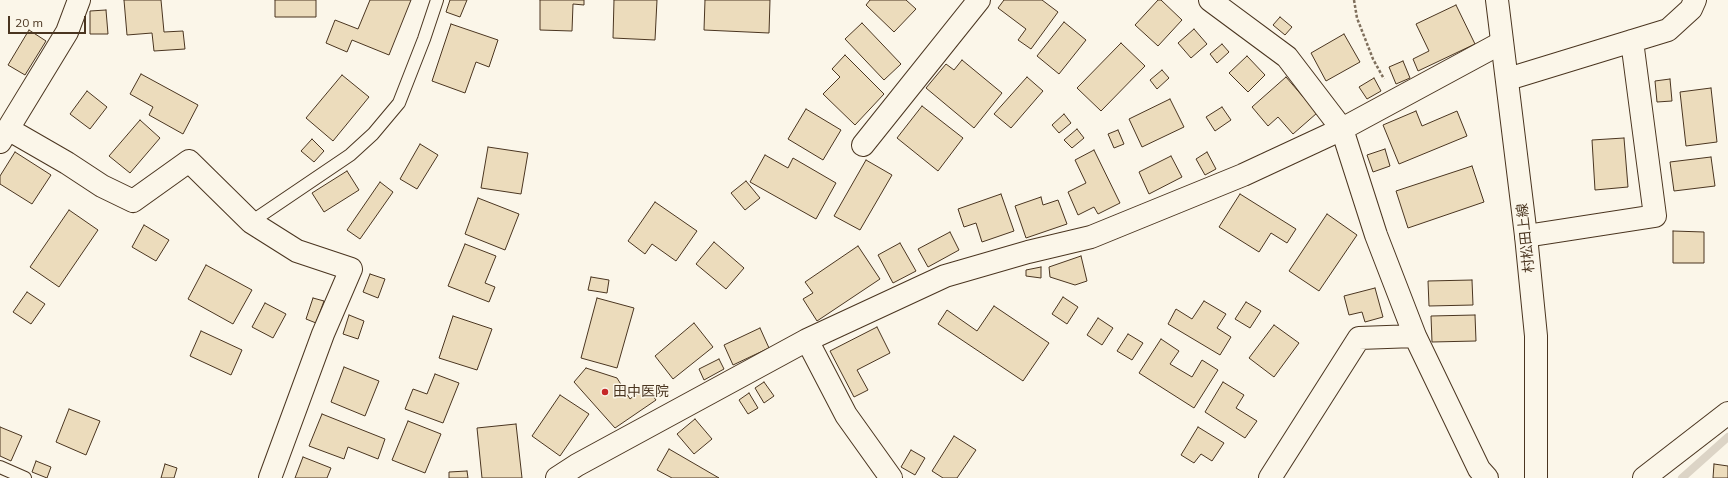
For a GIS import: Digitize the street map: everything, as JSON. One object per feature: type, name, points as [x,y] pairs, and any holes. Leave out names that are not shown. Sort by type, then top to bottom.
[{"type":"street","points":[[79,0],[67,32],[4,135],[67,163],[102,186],[133,201],[189,161],[251,222],[297,251],[352,269],[323,334],[270,478]]},
{"type":"street","points":[[863,145],[979,0]]},
{"type":"street","points":[[1210,0],[1287,57],[1342,129],[1376,236],[1415,336],[1479,469],[1487,478]]},
{"type":"street","name":"村松田上線","points":[[1497,0],[1501,43],[1508,79],[1536,336],[1536,478]]},
{"type":"street","points":[[1508,79],[1668,30],[1691,9],[1695,0]]},
{"type":"street","points":[[1526,236],[1655,216],[1632,41]]},
{"type":"street","points":[[557,478],[577,465],[807,340],[945,276],[1028,252],[1091,237],[1243,175],[1342,129],[1501,43]]},
{"type":"street","points":[[1270,478],[1360,338],[1415,336]]},
{"type":"street","points":[[807,340],[846,416],[891,478]]},
{"type":"street","points":[[1644,478],[1728,413]]},
{"type":"lane","points":[[251,222],[350,155],[373,134],[399,103],[424,39],[437,0]]},
{"type":"lane","points":[[0,467],[25,478]]},
{"type":"path","points":[[1354,0],[1357,18],[1373,59],[1396,100]]},
{"type":"building","points":[[124,0],[161,0],[164,32],[183,31],[185,49],[154,51],[152,33],[127,35]]},
{"type":"building","points":[[275,0],[316,0],[316,17],[275,17]]},
{"type":"building","points":[[370,0],[411,0],[389,55],[352,40],[347,52],[326,43],[335,20],[358,29]]},
{"type":"building","points":[[450,0],[467,0],[460,17],[446,12]]},
{"type":"building","points":[[540,0],[584,0],[584,5],[573,4],[572,31],[540,30]]},
{"type":"building","points":[[614,0],[657,0],[655,40],[613,38]]},
{"type":"building","points":[[705,0],[770,0],[769,33],[704,30]]},
{"type":"building","points":[[870,0],[906,0],[916,9],[894,32],[866,5]]},
{"type":"building","points":[[1004,0],[1042,0],[1058,12],[1031,49],[1018,40],[1026,29],[998,8]]},
{"type":"building","points":[[1158,0],[1161,0],[1182,20],[1158,46],[1135,25]]},
{"type":"building","points":[[1456,5],[1475,44],[1418,71],[1413,59],[1429,51],[1416,24]]},
{"type":"building","points":[[106,10],[108,34],[90,34],[90,11]]},
{"type":"building","points":[[1280,17],[1292,27],[1285,35],[1273,25]]},
{"type":"building","points":[[1064,22],[1086,40],[1059,74],[1037,56]]},
{"type":"building","points":[[862,23],[901,64],[884,80],[845,39]]},
{"type":"building","points":[[451,24],[498,40],[489,67],[476,62],[465,93],[432,81]]},
{"type":"building","points":[[1194,29],[1207,44],[1191,58],[1178,43]]},
{"type":"building","points":[[29,30],[46,41],[25,75],[8,65]]},
{"type":"building","points":[[1344,34],[1360,62],[1326,81],[1311,53]]},
{"type":"building","points":[[1121,43],[1145,66],[1101,111],[1077,88]]},
{"type":"building","points":[[1222,44],[1229,52],[1217,63],[1210,54]]},
{"type":"building","points":[[845,55],[884,94],[855,125],[823,94],[840,77],[832,69]]},
{"type":"building","points":[[1247,56],[1265,75],[1248,92],[1229,73]]},
{"type":"building","points":[[962,60],[1002,93],[974,128],[926,88],[946,64],[954,70]]},
{"type":"building","points":[[1403,61],[1410,78],[1396,84],[1389,67]]},
{"type":"building","points":[[1162,70],[1169,78],[1157,89],[1150,80]]},
{"type":"building","points":[[141,74],[198,105],[183,134],[149,115],[153,107],[130,94]]},
{"type":"building","points":[[342,75],[369,97],[333,141],[306,118]]},
{"type":"building","points":[[1027,77],[1043,91],[1011,128],[994,114]]},
{"type":"building","points":[[1286,77],[1317,113],[1293,134],[1278,117],[1268,126],[1252,107]]},
{"type":"building","points":[[1374,78],[1381,91],[1367,99],[1359,87]]},
{"type":"building","points":[[1670,79],[1672,101],[1657,102],[1655,81]]},
{"type":"building","points":[[1711,88],[1717,142],[1686,146],[1680,92]]},
{"type":"building","points":[[87,91],[107,107],[90,129],[70,114]]},
{"type":"building","points":[[1170,99],[1184,127],[1142,147],[1129,119]]},
{"type":"building","points":[[922,106],[963,138],[938,171],[897,138]]},
{"type":"building","points":[[1222,107],[1231,120],[1215,131],[1206,117]]},
{"type":"building","points":[[806,109],[841,130],[823,160],[788,139]]},
{"type":"building","points":[[1416,111],[1422,126],[1457,111],[1467,136],[1399,164],[1383,125]]},
{"type":"building","points":[[1064,114],[1071,123],[1059,133],[1052,125]]},
{"type":"building","points":[[140,120],[160,138],[130,173],[109,156]]},
{"type":"building","points":[[1077,129],[1084,138],[1072,148],[1064,140]]},
{"type":"building","points":[[1118,130],[1124,144],[1114,148],[1108,134]]},
{"type":"building","points":[[1624,138],[1628,187],[1595,190],[1592,140]]},
{"type":"building","points":[[312,139],[324,151],[314,162],[301,151]]},
{"type":"building","points":[[420,144],[438,155],[417,189],[400,179]]},
{"type":"building","points":[[488,147],[528,153],[521,194],[481,188]]},
{"type":"building","points":[[1385,149],[1390,166],[1373,172],[1367,155]]},
{"type":"building","points":[[1094,150],[1120,203],[1098,214],[1094,207],[1078,215],[1068,192],[1086,183],[1075,160]]},
{"type":"building","points":[[15,152],[51,175],[32,204],[0,184],[0,176]]},
{"type":"building","points":[[1207,152],[1216,169],[1205,175],[1196,159]]},
{"type":"building","points":[[765,155],[788,168],[793,158],[836,183],[816,219],[750,182]]},
{"type":"building","points":[[1171,156],[1182,177],[1149,194],[1139,172]]},
{"type":"building","points":[[1711,157],[1715,186],[1674,191],[1670,162]]},
{"type":"building","points":[[866,160],[892,175],[860,230],[834,216]]},
{"type":"building","points":[[1472,166],[1484,202],[1408,228],[1396,191]]},
{"type":"building","points":[[347,171],[359,190],[324,212],[312,193]]},
{"type":"building","points":[[746,181],[760,198],[745,210],[731,193]]},
{"type":"building","points":[[380,182],[393,192],[360,239],[347,230]]},
{"type":"building","points":[[1001,194],[1014,231],[982,242],[976,223],[964,227],[958,209]]},
{"type":"building","points":[[1240,194],[1296,229],[1287,243],[1271,233],[1259,252],[1219,227]]},
{"type":"building","points":[[1041,197],[1043,205],[1058,200],[1067,224],[1026,238],[1015,206]]},
{"type":"building","points":[[478,198],[519,214],[505,250],[465,234]]},
{"type":"building","points":[[655,202],[697,231],[676,261],[652,244],[645,254],[628,241]]},
{"type":"building","points":[[69,210],[98,230],[59,287],[30,267]]},
{"type":"building","points":[[1327,214],[1357,235],[1319,291],[1289,271]]},
{"type":"building","points":[[144,225],[169,240],[156,261],[132,247]]},
{"type":"building","points":[[1673,231],[1704,232],[1704,263],[1673,263]]},
{"type":"building","points":[[950,232],[959,250],[928,267],[918,249]]},
{"type":"building","points":[[714,242],[744,268],[726,289],[696,264]]},
{"type":"building","points":[[900,243],[916,271],[893,283],[878,255]]},
{"type":"building","points":[[465,244],[496,256],[485,283],[495,287],[489,302],[448,286]]},
{"type":"building","points":[[858,246],[880,279],[817,321],[803,299],[813,293],[805,282]]},
{"type":"building","points":[[1081,256],[1087,281],[1075,285],[1050,277],[1049,267]]},
{"type":"building","points":[[206,265],[252,290],[233,324],[188,299]]},
{"type":"building","points":[[1041,267],[1041,278],[1026,276],[1026,270]]},
{"type":"building","points":[[370,274],[385,279],[378,298],[363,292]]},
{"type":"building","points":[[591,277],[609,280],[607,293],[588,290]]},
{"type":"building","points":[[1472,280],[1473,305],[1429,306],[1428,281]]},
{"type":"building","points":[[1375,288],[1383,317],[1365,322],[1362,312],[1349,315],[1344,296]]},
{"type":"building","points":[[27,292],[45,304],[31,324],[13,312]]},
{"type":"building","points":[[1063,297],[1078,307],[1067,324],[1052,314]]},
{"type":"building","points":[[313,298],[324,301],[316,323],[306,319]]},
{"type":"building","points":[[597,298],[634,308],[617,368],[581,358]]},
{"type":"building","points":[[1204,301],[1226,314],[1217,328],[1231,337],[1220,355],[1168,324],[1176,309],[1192,319]]},
{"type":"building","points":[[1246,302],[1261,311],[1250,328],[1235,319]]},
{"type":"building","points":[[265,303],[286,314],[273,338],[252,327]]},
{"type":"building","points":[[994,306],[1049,343],[1023,381],[938,324],[947,310],[977,331]]},
{"type":"building","points":[[349,315],[364,321],[358,339],[343,334]]},
{"type":"building","points":[[1475,315],[1476,341],[1432,342],[1431,316]]},
{"type":"building","points":[[453,316],[492,329],[477,370],[439,358]]},
{"type":"building","points":[[1098,318],[1113,328],[1102,345],[1087,335]]},
{"type":"building","points":[[694,323],[713,347],[673,379],[655,356]]},
{"type":"building","points":[[1274,325],[1299,343],[1274,377],[1249,358]]},
{"type":"building","points":[[877,327],[890,353],[857,370],[868,390],[854,397],[830,351]]},
{"type":"building","points":[[760,328],[769,348],[733,365],[724,345]]},
{"type":"building","points":[[201,331],[242,350],[231,375],[190,356]]},
{"type":"building","points":[[1128,334],[1143,343],[1132,360],[1117,351]]},
{"type":"building","points":[[1161,339],[1179,351],[1170,364],[1192,377],[1202,360],[1218,370],[1194,408],[1139,373]]},
{"type":"building","points":[[719,359],[724,369],[704,380],[699,369]]},
{"type":"building","points":[[344,367],[379,381],[365,416],[331,402]]},
{"type":"building","name":"田中医院","points":[[586,368],[617,378],[630,399],[646,386],[656,400],[615,428],[574,382]]},
{"type":"building","points":[[435,374],[459,383],[443,423],[405,409],[413,389],[427,394]]},
{"type":"building","points":[[764,382],[774,396],[764,403],[755,388]]},
{"type":"building","points":[[1223,382],[1244,395],[1236,408],[1257,421],[1245,438],[1205,412]]},
{"type":"building","points":[[749,393],[758,408],[748,414],[739,400]]},
{"type":"building","points":[[560,395],[589,414],[560,456],[532,436]]},
{"type":"building","points":[[69,409],[100,421],[86,455],[56,442]]},
{"type":"building","points":[[322,414],[385,439],[378,459],[348,447],[344,459],[309,446]]},
{"type":"building","points":[[695,419],[712,439],[694,454],[677,434]]},
{"type":"building","points":[[408,421],[441,434],[425,473],[392,460]]},
{"type":"building","points":[[516,424],[522,478],[482,478],[477,428]]},
{"type":"building","points":[[0,427],[22,436],[11,461],[0,456]]},
{"type":"building","points":[[1198,427],[1224,443],[1212,461],[1201,454],[1194,463],[1181,455]]},
{"type":"building","points":[[954,436],[976,450],[957,478],[943,478],[932,471]]},
{"type":"building","points":[[669,449],[719,478],[672,478],[657,470]]},
{"type":"building","points":[[911,450],[925,458],[915,475],[901,467]]},
{"type":"building","points":[[303,457],[331,468],[327,478],[295,478]]},
{"type":"building","points":[[36,461],[51,467],[47,478],[32,472]]},
{"type":"building","points":[[165,464],[177,468],[174,478],[161,478]]},
{"type":"building","points":[[1714,464],[1728,466],[1728,478],[1713,478]]},
{"type":"building","points":[[467,471],[468,478],[449,478],[449,472]]},
{"type":"waterway","points":[[1682,478],[1728,437]]},
{"type":"place","name":"田中医院","points":[[605,392]]}]
